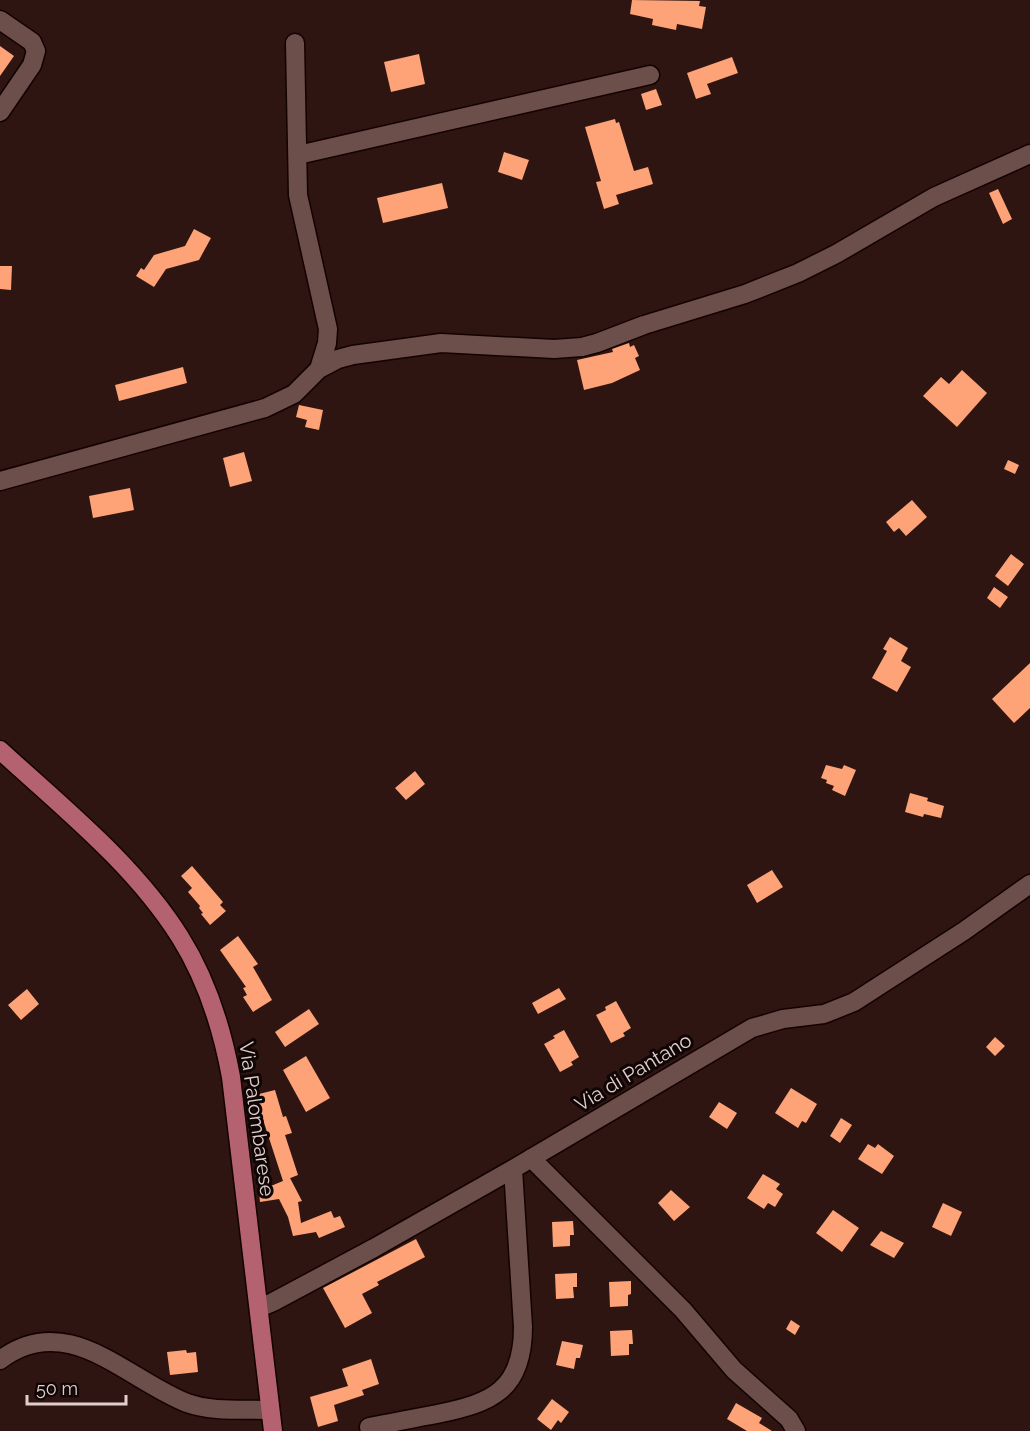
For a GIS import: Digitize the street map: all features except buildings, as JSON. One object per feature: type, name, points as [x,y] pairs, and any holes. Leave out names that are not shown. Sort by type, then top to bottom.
[{"type":"main road","name":"Via Palombarese","points":[[0,750],[92,835],[139,884],[173,928],[200,975],[218,1022],[231,1077],[273,1431]]},
{"type":"street","points":[[0,20],[32,42],[36,51],[32,65],[0,112]]},
{"type":"street","points":[[295,43],[299,203],[328,329],[327,343],[319,369]]},
{"type":"street","points":[[298,155],[650,75]]},
{"type":"street","points":[[0,481],[258,411],[288,398],[319,369],[353,355],[423,345],[468,344],[564,349],[597,343],[657,321],[745,294],[798,273],[836,254],[934,197],[1030,154]]},
{"type":"street","name":"Via di Pantano","points":[[259,1308],[374,1248],[756,1026],[783,1019],[824,1014],[870,994],[1030,884]]},
{"type":"street","points":[[531,1158],[683,1310],[734,1370],[789,1419],[796,1431]]},
{"type":"street","points":[[369,1427],[460,1410],[482,1403],[496,1394],[515,1372],[522,1350],[523,1327],[513,1169]]},
{"type":"street","points":[[0,1360],[14,1350],[30,1344],[46,1341],[63,1343],[94,1352],[168,1394],[195,1406],[269,1410]]}]
